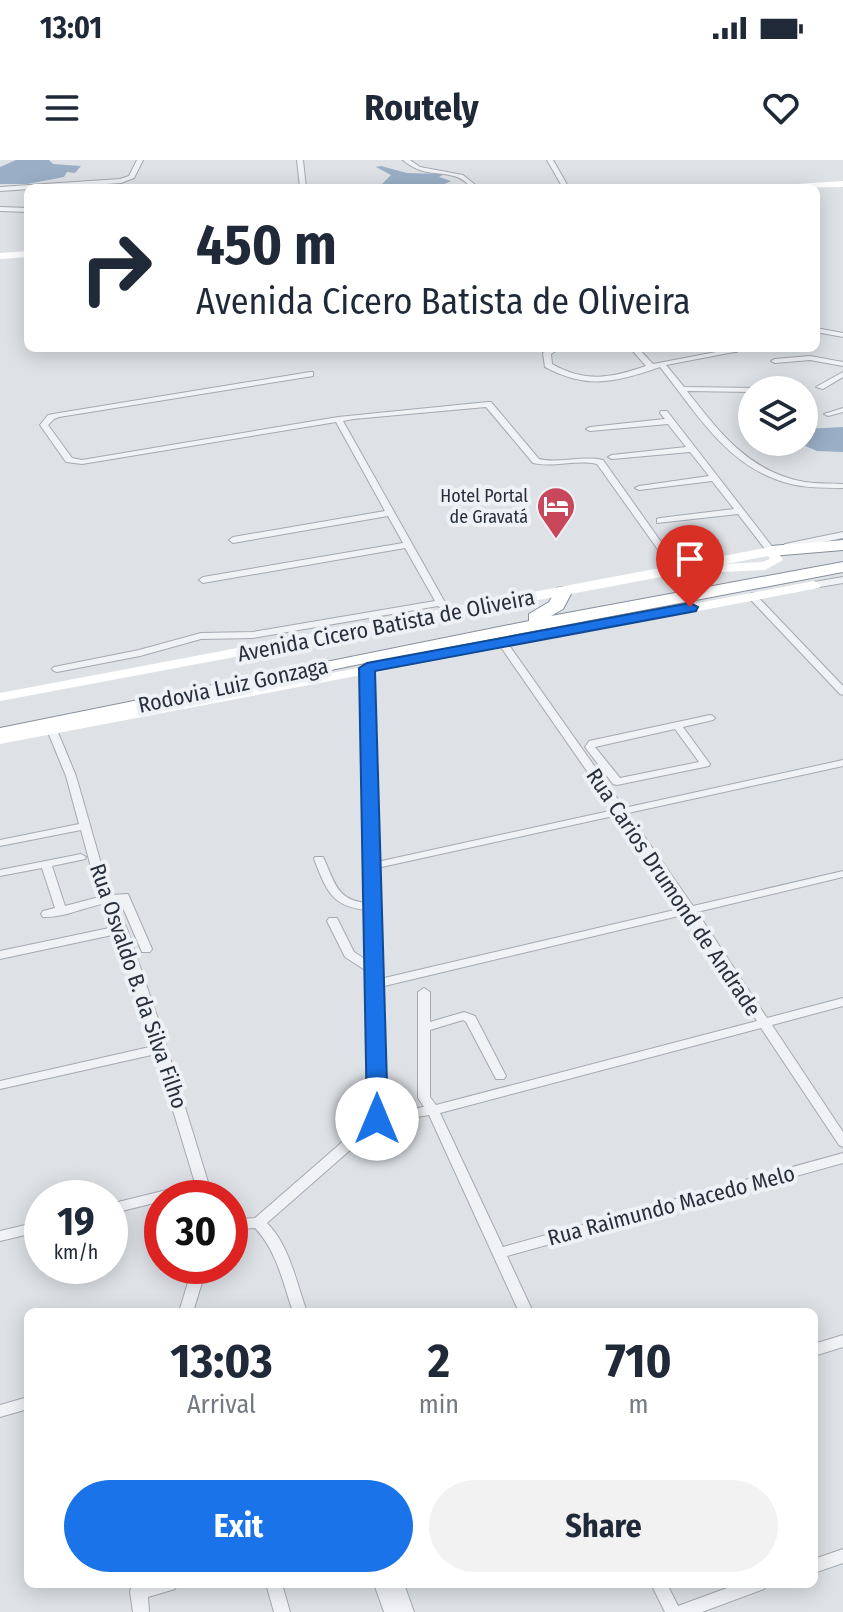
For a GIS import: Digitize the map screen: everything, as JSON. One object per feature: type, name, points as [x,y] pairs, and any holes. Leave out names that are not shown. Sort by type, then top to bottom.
[{"type":"highway","points":[[774,551],[843,545]]},
{"type":"highway","name":"Rodovia Luiz Gonzaga","points":[[0,720],[843,558]]},
{"type":"highway","name":"Rodovia Luiz Gonzaga","points":[[0,734],[355,659],[843,567]]},
{"type":"highway","points":[[814,585],[843,578]]},
{"type":"highway","points":[[536,618],[557,605],[563,592]]},
{"type":"main road","points":[[820,185],[843,184]]},
{"type":"main road","points":[[0,256],[24,254]]},
{"type":"main road","name":"Avenida Cicero Batista de Oliveira","points":[[0,697],[443,608],[563,592],[677,570],[765,566],[777,560],[774,551]]},
{"type":"main road","name":"Avenida Cicero Batista de Oliveira","points":[[0,740],[814,585]]},
{"type":"street","points":[[82,184],[121,181],[132,177],[140,160]]},
{"type":"street","points":[[300,160],[303,184]]},
{"type":"street","points":[[406,160],[418,169],[461,176],[471,184]]},
{"type":"street","points":[[543,160],[556,184]]},
{"type":"street","points":[[550,160],[564,184]]},
{"type":"street","points":[[0,189],[24,188]]},
{"type":"street","points":[[0,209],[24,210]]},
{"type":"street","points":[[820,331],[843,335]]},
{"type":"street","points":[[549,352],[548,365],[580,380],[605,382],[661,364],[724,352]]},
{"type":"street","points":[[638,352],[651,367]]},
{"type":"street","points":[[775,361],[810,358],[843,364]]},
{"type":"street","points":[[661,364],[747,465],[801,484],[843,486]]},
{"type":"street","points":[[310,374],[206,388],[59,415],[46,420],[44,425],[69,460],[82,462],[338,419],[488,404],[536,461],[600,462],[677,570]]},
{"type":"street","points":[[820,387],[843,374]]},
{"type":"street","points":[[683,389],[738,390]]},
{"type":"street","points":[[828,414],[843,410]]},
{"type":"street","points":[[590,429],[667,417],[774,551],[843,535]]},
{"type":"street","points":[[57,669],[129,656],[201,636],[253,635],[443,608],[338,419]]},
{"type":"street","points":[[612,457],[691,449]]},
{"type":"street","points":[[639,488],[713,478]]},
{"type":"street","points":[[660,521],[739,511]]},
{"type":"street","points":[[233,540],[390,513]]},
{"type":"street","points":[[203,580],[407,545]]},
{"type":"street","points":[[752,596],[843,692]]},
{"type":"street","name":"Rua Carios Drumond de Andrade","points":[[503,643],[839,1127],[843,1142]]},
{"type":"street","points":[[367,668],[377,1119]]},
{"type":"street","points":[[677,725],[705,764],[619,782],[612,779],[591,744],[677,725],[710,718]]},
{"type":"street","name":"Rua Osvaldo B. da Silva Filho","points":[[52,730],[86,826],[106,901],[121,929],[201,1180]]},
{"type":"street","points":[[588,765],[601,762]]},
{"type":"street","points":[[372,866],[843,763]]},
{"type":"street","points":[[0,843],[86,826]]},
{"type":"street","points":[[0,873],[81,857]]},
{"type":"street","points":[[319,859],[337,899],[351,906],[374,907]]},
{"type":"street","points":[[46,864],[61,911]]},
{"type":"street","points":[[375,978],[843,874]]},
{"type":"street","points":[[47,914],[114,897],[127,900],[146,949]]},
{"type":"street","points":[[333,921],[349,954],[375,978]]},
{"type":"street","points":[[0,955],[121,929]]},
{"type":"street","points":[[424,992],[424,1098],[433,1110],[524,1308]]},
{"type":"street","points":[[248,1224],[258,1223],[377,1119],[433,1110],[843,1002]]},
{"type":"street","points":[[424,1028],[464,1016],[471,1019],[500,1076]]},
{"type":"street","points":[[0,1085],[160,1049]]},
{"type":"street","name":"Rua Raimundo Macedo Melo","points":[[499,1253],[843,1158]]},
{"type":"street","points":[[258,1223],[264,1228],[283,1265],[299,1308]]},
{"type":"street","points":[[0,1236],[24,1230]]},
{"type":"street","points":[[187,1308],[195,1284]]},
{"type":"street","points":[[818,1349],[843,1341]]},
{"type":"street","points":[[0,1411],[24,1404]]},
{"type":"street","points":[[818,1565],[843,1556]]},
{"type":"street","points":[[139,1588],[141,1612]]},
{"type":"street","points":[[275,1588],[282,1612]]},
{"type":"street","points":[[383,1588],[392,1612]]},
{"type":"street","points":[[397,1588],[406,1612]]},
{"type":"street","points":[[661,1588],[673,1612]]},
{"type":"street","points":[[682,1612],[747,1588]]},
{"type":"water","points":[[16,160],[49,160],[53,164],[81,166],[75,173],[67,172],[64,177],[27,184],[0,184],[0,167]]},
{"type":"water","points":[[376,167],[407,173],[444,174],[439,177],[451,181],[444,184],[382,184],[391,175]]},
{"type":"water","points":[[843,427],[843,452],[818,451],[818,428]]},
{"type":"place","name":"Hotel Portal de Gravatá","points":[[556,540]]},
{"type":"route","points":[[377,1119],[367,668],[690,607]]}]
